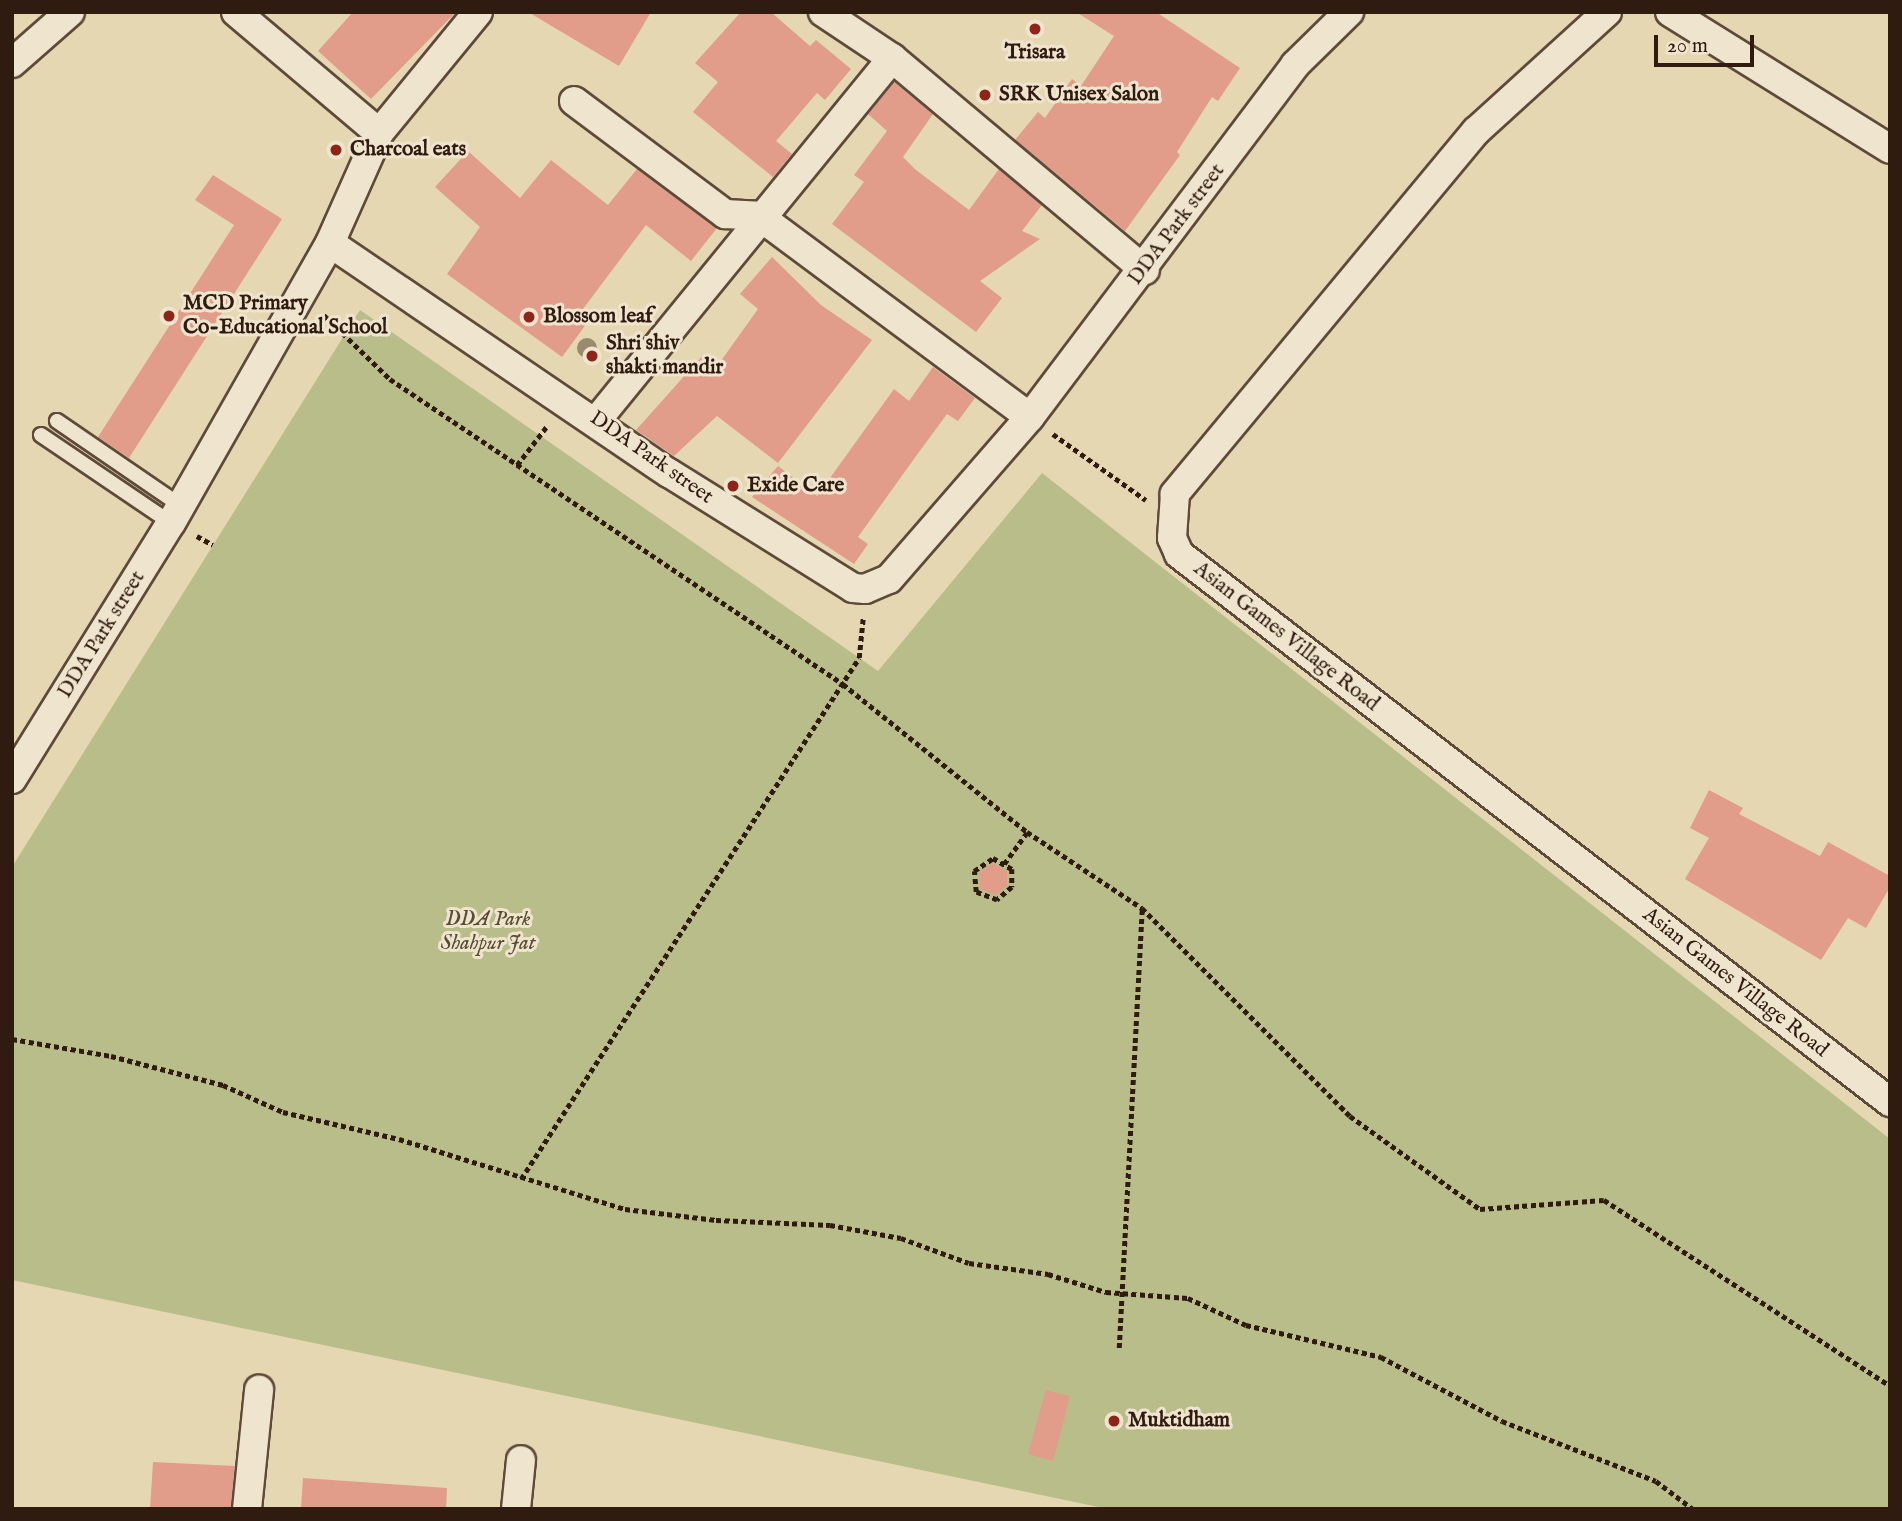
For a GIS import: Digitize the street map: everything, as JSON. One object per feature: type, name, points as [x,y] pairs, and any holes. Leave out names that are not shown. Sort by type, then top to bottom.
[{"type":"street","points":[[12,63],[70,12]]},
{"type":"street","points":[[236,12],[379,133]]},
{"type":"street","points":[[330,243],[379,133],[478,12]]},
{"type":"street","points":[[822,12],[892,58],[1145,270]]},
{"type":"street","name":"DDA Park street","points":[[12,779],[176,514],[330,243],[597,420],[669,473],[853,588],[865,589],[889,579],[1030,417],[1145,270],[1295,65],[1349,12]]},
{"type":"street","points":[[1171,518],[1175,494],[1476,131],[1607,12]]},
{"type":"street","points":[[1670,12],[1890,149]]},
{"type":"street","points":[[597,420],[759,216],[892,58]]},
{"type":"street","points":[[574,101],[725,214],[759,216],[1030,417]]},
{"type":"street","name":"Asian Games Village Road","points":[[1171,518],[1179,554],[1890,1102]]},
{"type":"street","points":[[247,1509],[259,1390]]},
{"type":"street","points":[[516,1509],[521,1460]]},
{"type":"lane","points":[[57,421],[176,514]]},
{"type":"lane","points":[[41,435],[176,514]]},
{"type":"path","points":[[302,294],[390,379],[843,684],[1027,832],[1142,908],[1350,1116],[1480,1209],[1604,1200],[1890,1385]]},
{"type":"path","points":[[517,465],[567,400]]},
{"type":"path","points":[[1052,433],[1171,518]]},
{"type":"path","points":[[521,1179],[859,658],[865,589]]},
{"type":"path","points":[[1004,864],[1027,832]]},
{"type":"path","points":[[993,858],[1004,864],[1012,869],[1012,887],[997,900],[976,892],[974,871],[993,858]]},
{"type":"path","points":[[1119,1348],[1142,908]]},
{"type":"path","points":[[12,1040],[111,1056],[223,1085],[283,1112],[399,1139],[521,1179],[625,1209],[716,1220],[830,1225],[889,1236],[969,1263],[1048,1273],[1120,1293],[1188,1298],[1246,1325],[1381,1357],[1502,1421],[1656,1481],[1693,1509]]},
{"type":"green space","name":"DDA Park Shahpur Jat","points":[[360,310],[878,671],[1042,473],[1890,1139],[1890,1509],[1108,1509],[12,1280],[12,867]]},
{"type":"building","points":[[353,12],[456,12],[371,99],[318,51]]},
{"type":"building","points":[[528,12],[651,12],[619,66]]},
{"type":"building","points":[[741,12],[771,12],[810,46],[816,40],[851,69],[825,100],[817,93],[776,141],[792,154],[773,177],[693,112],[718,82],[695,63]]},
{"type":"building","points":[[1076,12],[1156,12],[1240,68],[1218,101],[1212,97],[1177,152],[1180,155],[1125,231],[1015,140],[1038,112],[1045,118],[1072,79],[1081,86],[1114,36]]},
{"type":"building","points":[[894,82],[933,114],[903,157],[916,170],[969,210],[999,169],[1042,205],[1022,231],[1040,239],[980,281],[1002,298],[976,332],[832,224],[864,182],[854,175],[887,131],[868,114]]},
{"type":"building","points":[[468,151],[520,198],[551,160],[608,205],[637,169],[717,228],[691,261],[646,225],[580,313],[590,319],[562,357],[447,274],[480,227],[435,187]]},
{"type":"building","points":[[213,175],[282,219],[129,458],[98,437],[234,225],[195,200]]},
{"type":"building","points":[[772,257],[821,305],[872,340],[778,463],[717,416],[674,456],[636,430],[704,354],[718,365],[758,309],[740,294]]},
{"type":"building","points":[[933,367],[975,398],[958,421],[947,414],[919,452],[858,537],[868,544],[854,564],[752,497],[778,466],[817,496],[894,389],[909,401]]},
{"type":"building","points":[[1709,790],[1743,808],[1739,814],[1820,856],[1828,842],[1890,876],[1890,887],[1866,928],[1848,918],[1821,960],[1685,879],[1709,838],[1690,828]]},
{"type":"building","points":[[992,863],[1007,871],[1007,886],[996,895],[980,889],[979,873]]},
{"type":"building","points":[[1046,1390],[1070,1396],[1053,1461],[1028,1454]]},
{"type":"building","points":[[153,1462],[235,1466],[231,1509],[150,1509]]},
{"type":"building","points":[[303,1478],[447,1488],[446,1509],[301,1509]]},
{"type":"place","name":"Trisara","points":[[1035,29]]},
{"type":"place","name":"SRK Unisex Salon","points":[[985,95]]},
{"type":"place","name":"Charcoal eats","points":[[336,150]]},
{"type":"place","name":"MCD Primary Co-Educational School","points":[[169,316]]},
{"type":"place","name":"Blossom leaf","points":[[529,317]]},
{"type":"place","name":"Shri shiv shakti mandir","points":[[592,356]]},
{"type":"place","name":"Exide Care","points":[[733,486]]},
{"type":"place","name":"Muktidham","points":[[1114,1421]]}]
